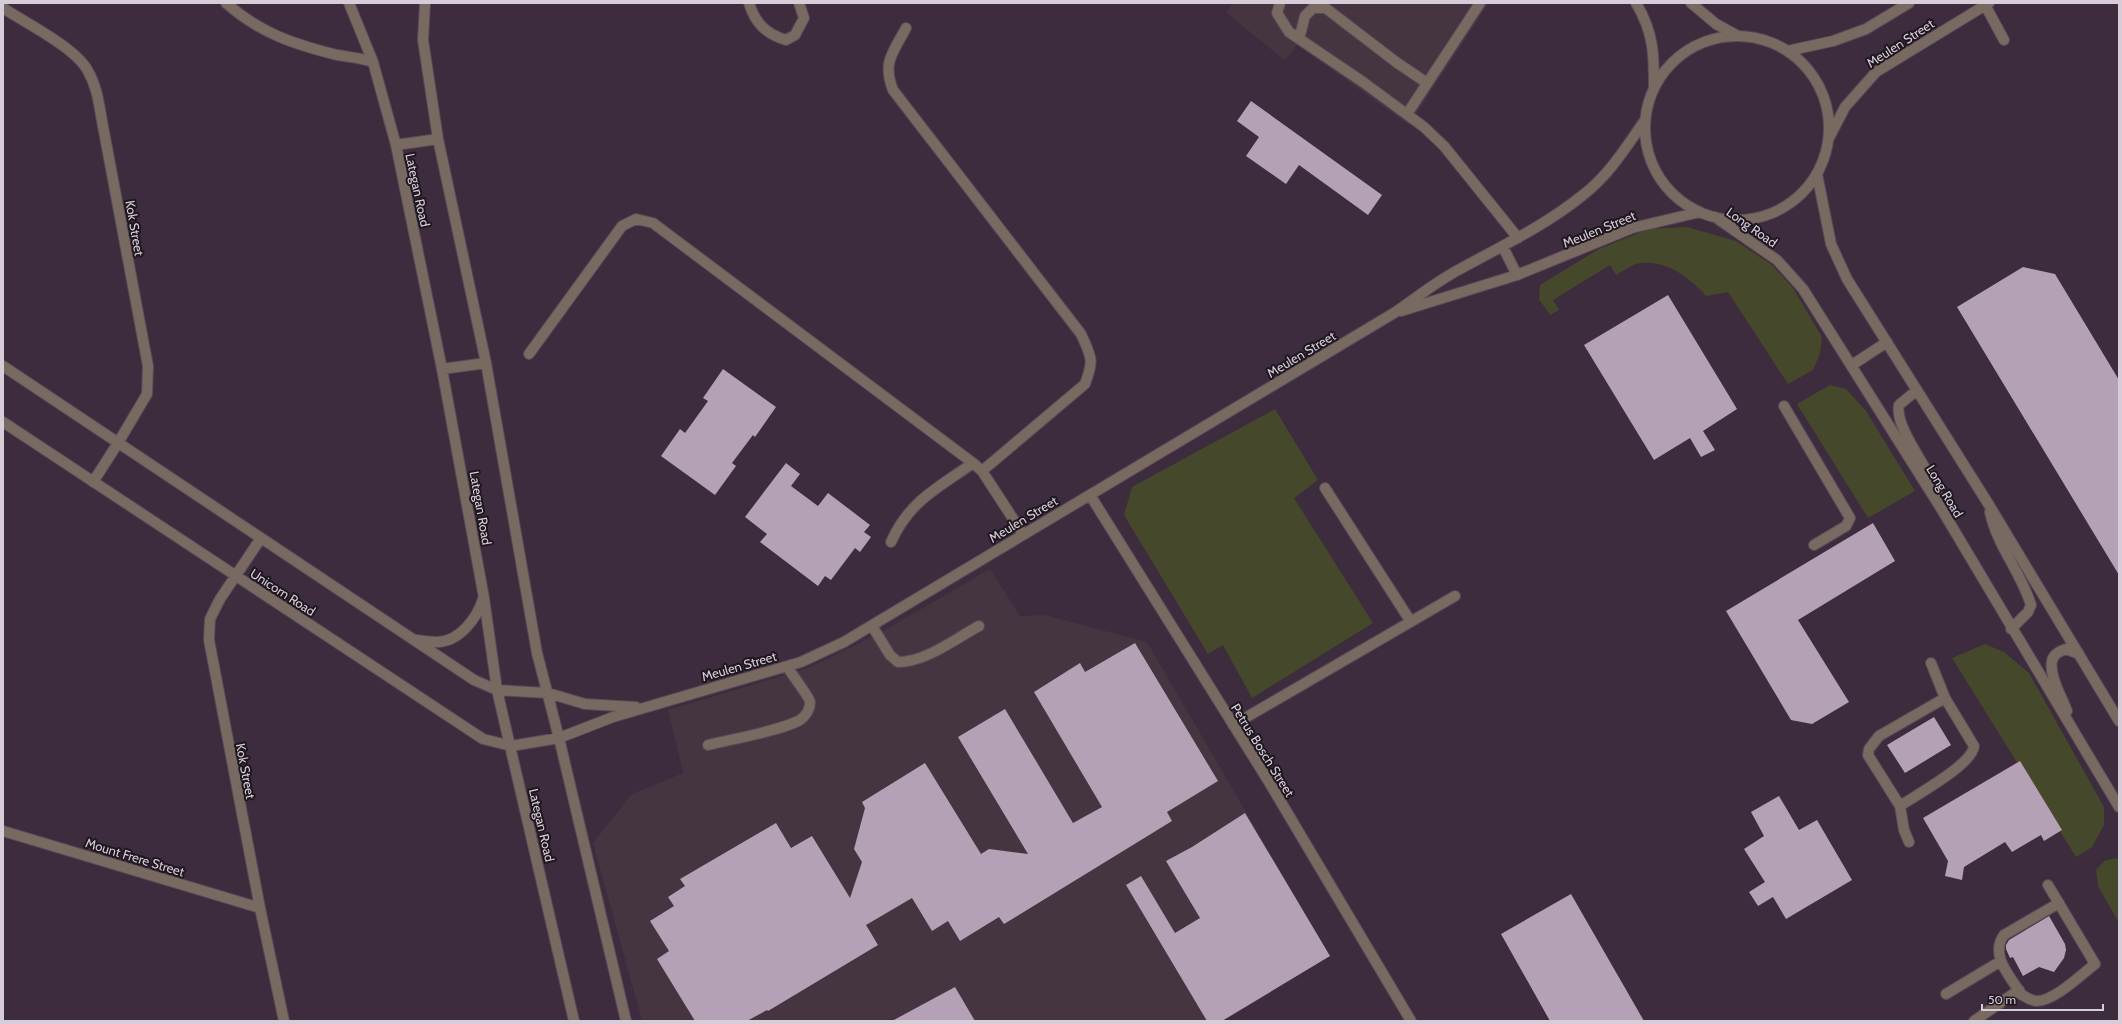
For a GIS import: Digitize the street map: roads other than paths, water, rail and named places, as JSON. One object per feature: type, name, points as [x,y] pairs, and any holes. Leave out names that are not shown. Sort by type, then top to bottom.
[{"type":"street","points":[[226,3],[245,19],[269,33],[292,43],[373,62]]},
{"type":"street","name":"Lategan Road","points":[[349,3],[373,62],[396,145],[442,369],[484,598],[497,690],[574,1021]]},
{"type":"street","points":[[425,3],[424,40],[438,138],[486,363],[537,653],[559,738],[626,1021]]},
{"type":"street","points":[[749,3],[753,17],[763,29],[775,37],[786,40],[795,35],[804,18],[799,3]]},
{"type":"street","points":[[1280,3],[1277,14],[1282,23],[1290,32],[1408,114],[1444,146],[1518,238]]},
{"type":"street","points":[[1408,114],[1480,3]]},
{"type":"street","points":[[1636,3],[1645,17],[1654,50],[1654,88]]},
{"type":"street","points":[[1692,3],[1716,24],[1739,36],[1771,43],[1787,51],[1799,61],[1820,89],[1828,120],[1828,141],[1825,155],[1817,174],[1795,200],[1766,215],[1746,220],[1714,217],[1700,212],[1674,195],[1658,175],[1650,158],[1646,139],[1645,120],[1654,88],[1668,67],[1693,47],[1723,37],[1739,36]]},
{"type":"street","points":[[1787,51],[1833,41],[1866,29],[1909,3]]},
{"type":"street","points":[[1986,4],[2004,40]]},
{"type":"street","name":"Meulen Street","points":[[1828,141],[1845,107],[1876,72],[1986,4]]},
{"type":"street","points":[[1299,39],[1305,16],[1313,8],[1323,6],[1396,62],[1427,83]]},
{"type":"street","name":"Kok Street","points":[[3,8],[69,50],[88,70],[95,86],[148,366],[147,394],[93,482]]},
{"type":"street","points":[[906,28],[887,64],[888,76],[893,90],[1081,334],[1088,349],[1092,365],[1085,384],[982,471]]},
{"type":"street","name":"Meulen Street","points":[[559,738],[646,707],[787,666],[818,655],[872,626],[1023,534],[1394,313],[1459,269],[1518,238],[1584,195],[1605,175],[1645,120]]},
{"type":"street","points":[[396,145],[438,138]]},
{"type":"street","points":[[1817,174],[1831,244],[1847,280],[1989,505],[2119,721]]},
{"type":"street","name":"Meulen Street","points":[[1394,313],[1518,275],[1632,228],[1700,212]]},
{"type":"street","name":"Long Road","points":[[1714,217],[1777,260],[1803,289],[1852,364],[1942,510],[2011,629],[2119,807]]},
{"type":"street","points":[[529,354],[622,226],[636,219],[653,223],[973,462],[982,471],[1023,534]]},
{"type":"street","points":[[1503,247],[1518,275]]},
{"type":"street","points":[[1852,364],[1887,342]]},
{"type":"street","points":[[442,369],[486,363]]},
{"type":"street","points":[[3,366],[474,680],[497,690],[548,693]]},
{"type":"street","points":[[1917,390],[1900,405],[1898,417],[1935,486],[1942,510]]},
{"type":"street","points":[[1784,406],[1850,518],[1846,526],[1814,545]]},
{"type":"street","name":"Unicorn Road","points":[[3,422],[483,739],[511,746],[559,738]]},
{"type":"street","points":[[891,542],[899,524],[908,512],[923,498],[973,462]]},
{"type":"street","points":[[1325,488],[1411,622]]},
{"type":"street","name":"Petrus Bosch Street","points":[[1090,494],[1233,725],[1411,1021]]},
{"type":"street","points":[[1989,505],[1993,525],[2025,585],[2031,605],[2028,612],[2011,629]]},
{"type":"street","name":"Kok Street","points":[[261,538],[210,619],[209,640],[260,908],[284,1021]]},
{"type":"street","points":[[1233,725],[1455,596]]},
{"type":"street","points":[[414,640],[439,642],[462,632],[479,613],[484,598]]},
{"type":"street","points":[[872,626],[895,660],[908,662],[931,652],[978,626]]},
{"type":"street","points":[[2075,733],[2053,673],[2052,660],[2057,652],[2066,649],[2079,654]]},
{"type":"street","points":[[1900,806],[1963,764],[1973,751],[1974,746],[1944,698],[1931,662]]},
{"type":"street","points":[[708,745],[787,725],[800,720],[806,714],[810,708],[810,701],[787,666]]},
{"type":"street","name":"Meulen Street","points":[[548,693],[585,704],[612,707],[646,707]]},
{"type":"street","points":[[1909,842],[1904,830],[1900,806],[1868,755],[1869,748],[1879,736],[1944,698]]},
{"type":"street","name":"Mount Frere Street","points":[[3,831],[260,908]]},
{"type":"street","points":[[2048,885],[2094,964],[2054,995],[2037,1001],[2028,999],[2019,990],[2001,961],[1998,948],[2000,941],[2004,935],[2058,903]]},
{"type":"street","points":[[1946,994],[2001,961]]},
{"type":"street","points":[[1974,1021],[2019,990]]}]
